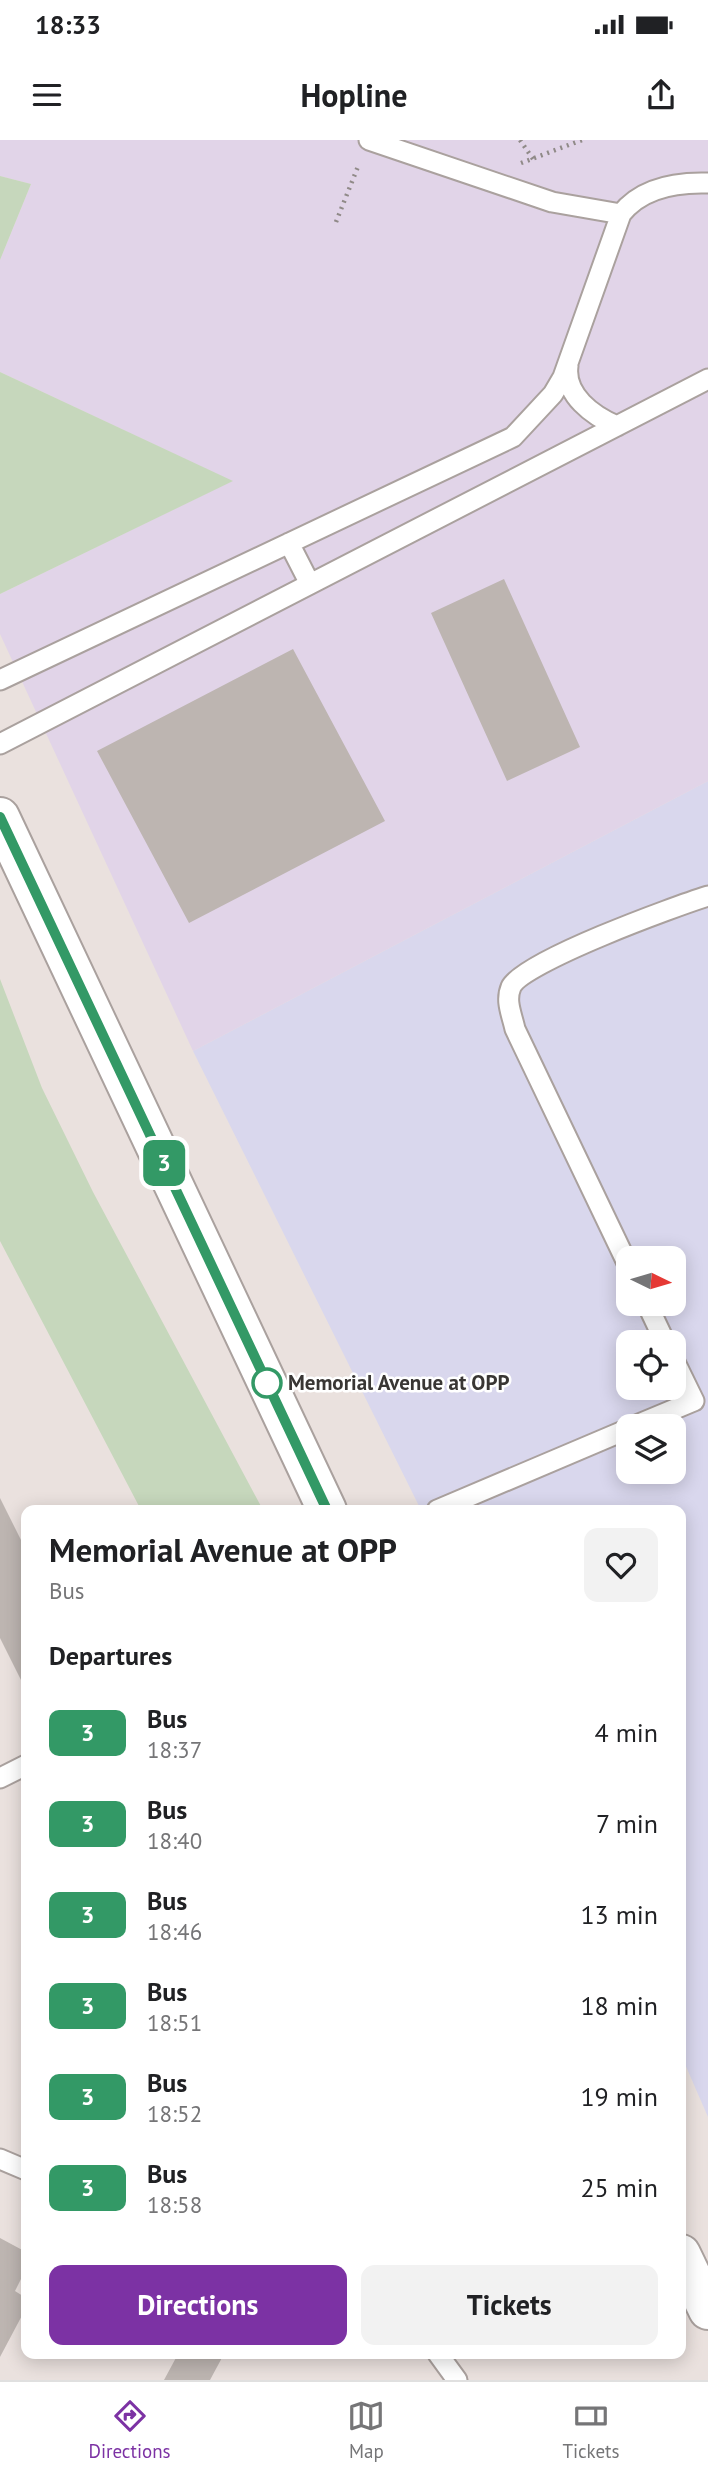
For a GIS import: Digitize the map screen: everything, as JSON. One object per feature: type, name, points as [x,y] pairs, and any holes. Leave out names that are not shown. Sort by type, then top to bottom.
[{"type":"main road","points":[[0,817],[325,1505]]},
{"type":"lane","points":[[366,146],[551,202],[621,214]]},
{"type":"lane","points":[[0,680],[513,437],[553,394],[568,365],[621,214],[629,203],[659,188],[683,182],[708,183]]},
{"type":"lane","points":[[568,365],[567,375],[571,387],[580,400],[599,416],[617,426]]},
{"type":"lane","points":[[0,744],[708,379]]},
{"type":"lane","points":[[289,543],[310,584]]},
{"type":"lane","points":[[619,1246],[515,1029],[508,1000],[512,984],[528,972],[635,922],[708,895]]},
{"type":"lane","points":[[663,1414],[701,1398],[686,1377]]},
{"type":"lane","points":[[449,1505],[616,1434]]},
{"type":"lane","points":[[0,1778],[21,1768]]},
{"type":"lane","points":[[0,2159],[21,2168]]},
{"type":"lane","points":[[442,2359],[457,2380]]},
{"type":"path","points":[[520,140],[533,159]]},
{"type":"path","points":[[517,164],[582,140]]},
{"type":"path","points":[[336,222],[366,146]]},
{"type":"shaded area","points":[[0,140],[708,140],[708,781],[193,1051],[0,634],[0,594],[232,481],[0,372],[0,260],[31,184],[0,176]]},
{"type":"shaded area","points":[[708,781],[708,2117],[686,2066],[686,1505],[419,1505],[193,1051]]},
{"type":"green space","points":[[0,176],[31,184],[0,260]]},
{"type":"green space","points":[[0,372],[233,481],[0,594]]},
{"type":"green space","points":[[0,979],[42,1088],[93,1192],[260,1505],[138,1505],[0,1241]]},
{"type":"building","points":[[504,579],[580,747],[507,781],[431,613]]},
{"type":"building","points":[[293,649],[385,821],[189,923],[97,751]]},
{"type":"building","points":[[0,1498],[21,1540],[21,1680],[0,1638]]},
{"type":"building","points":[[0,2238],[21,2249],[21,2279],[15,2291],[21,2295],[21,2317],[0,2357]]},
{"type":"building","points":[[175,2359],[221,2359],[210,2380],[164,2380]]},
{"type":"bus line","name":"3","points":[[0,817],[325,1505]]},
{"type":"place","name":"Memorial Avenue at OPP","points":[[267,1383]]}]
